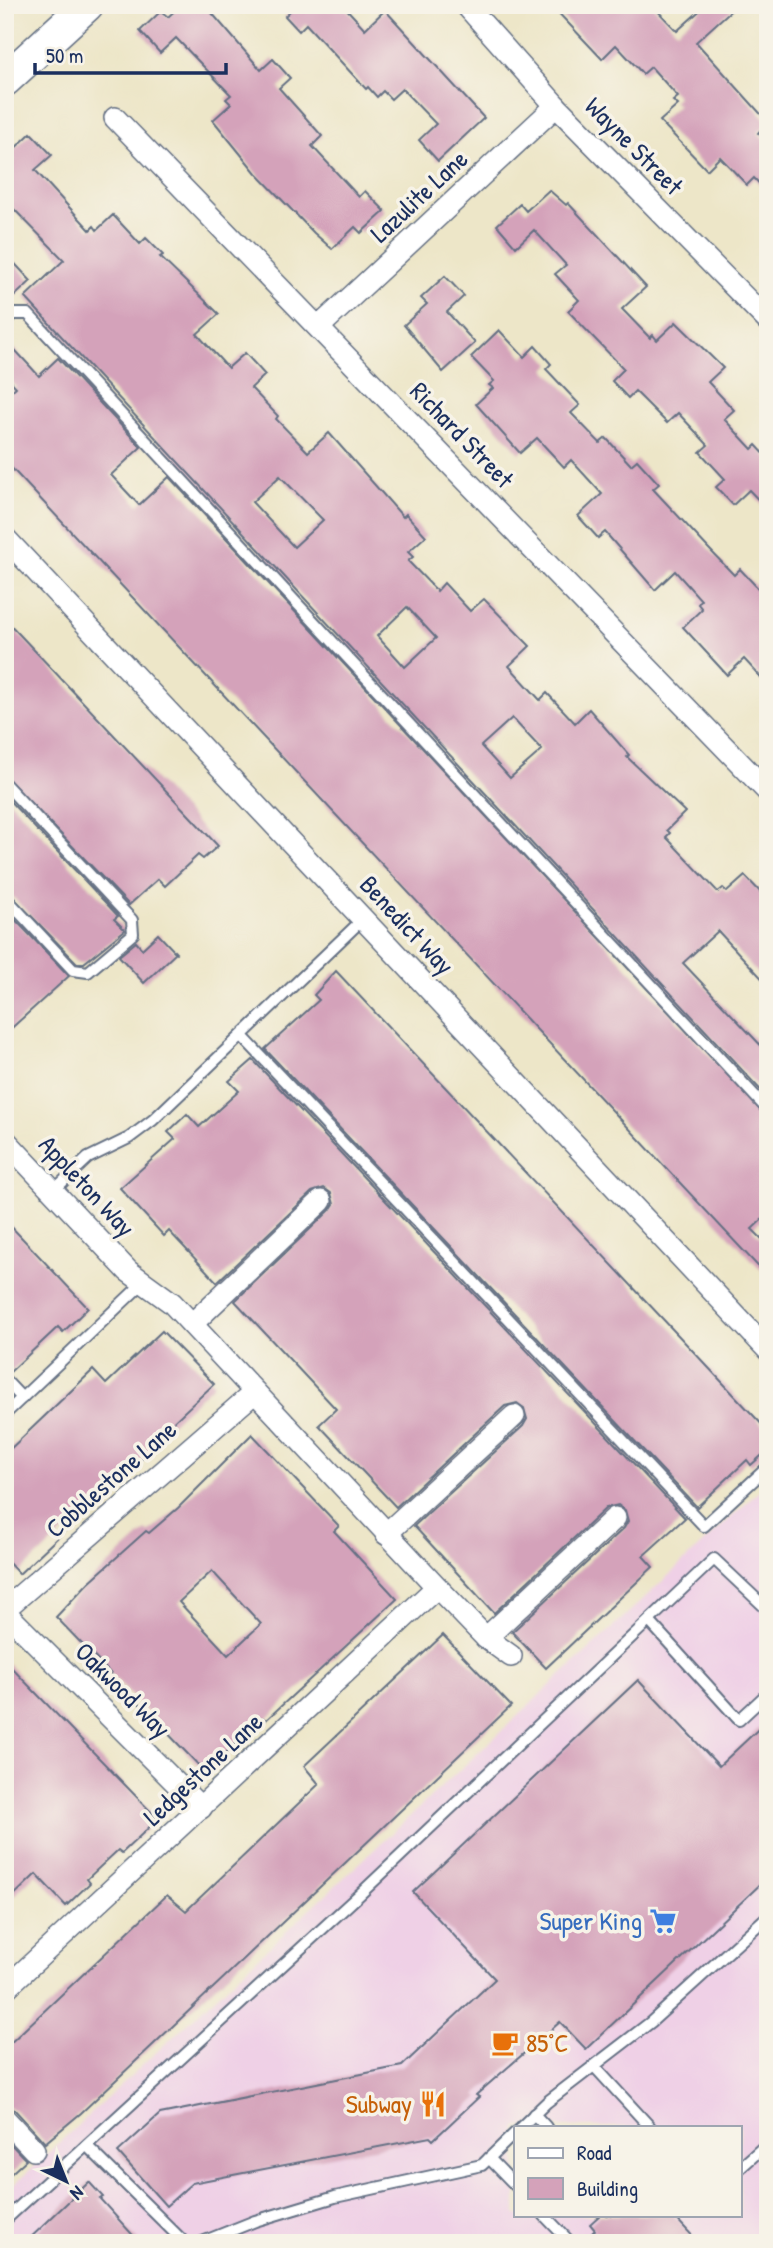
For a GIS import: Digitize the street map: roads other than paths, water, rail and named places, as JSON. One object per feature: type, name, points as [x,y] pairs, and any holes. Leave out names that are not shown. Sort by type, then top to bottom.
[{"type":"main road","points":[[5,80],[87,5]]},
{"type":"street","name":"Wayne Street","points":[[466,5],[556,106],[768,321]]},
{"type":"street","name":"Lazulite Lane","points":[[319,327],[556,106]]},
{"type":"street","name":"Richard Street","points":[[115,118],[768,792]]},
{"type":"street","name":"Benedict Way","points":[[5,538],[768,1350]]},
{"type":"street","name":"Appleton Way","points":[[5,1140],[136,1276],[172,1303],[486,1638],[511,1656]]},
{"type":"street","points":[[192,1324],[321,1201]]},
{"type":"street","name":"Cobblestone Lane","points":[[5,1611],[255,1392]]},
{"type":"street","points":[[386,1534],[514,1416]]},
{"type":"street","points":[[486,1638],[615,1518]]},
{"type":"street","name":"Ledgestone Lane","points":[[5,1989],[437,1587]]},
{"type":"street","name":"Oakwood Way","points":[[5,1611],[201,1808]]},
{"type":"street","points":[[5,2119],[34,2151]]},
{"type":"lane","points":[[5,321],[13,314],[27,314],[768,1110]]},
{"type":"lane","points":[[5,784],[132,920],[133,934],[88,972],[72,970],[5,898]]},
{"type":"lane","points":[[53,1191],[88,1158],[148,1125],[363,919]]},
{"type":"lane","points":[[242,1036],[704,1526],[768,1466]]},
{"type":"lane","points":[[5,1415],[136,1276]]},
{"type":"lane","points":[[5,1380],[22,1398]]},
{"type":"lane","points":[[5,2220],[714,1559],[768,1610]]},
{"type":"lane","points":[[649,1621],[739,1720],[768,1693]]},
{"type":"lane","points":[[522,2126],[651,2022],[768,1916]]},
{"type":"lane","points":[[594,2066],[649,2126]]},
{"type":"lane","points":[[534,2114],[545,2126]]},
{"type":"lane","points":[[200,2243],[295,2209],[481,2165],[514,2134]]},
{"type":"lane","points":[[742,2166],[768,2143]]},
{"type":"lane","points":[[87,2146],[185,2243]]},
{"type":"lane","points":[[489,2158],[514,2184]]},
{"type":"lane","points":[[545,2216],[571,2243]]},
{"type":"place","name":"Super King","points":[[663,1921]]},
{"type":"place","name":"85°C","points":[[505,2043]]},
{"type":"place","name":"Subway","points":[[433,2104]]}]
